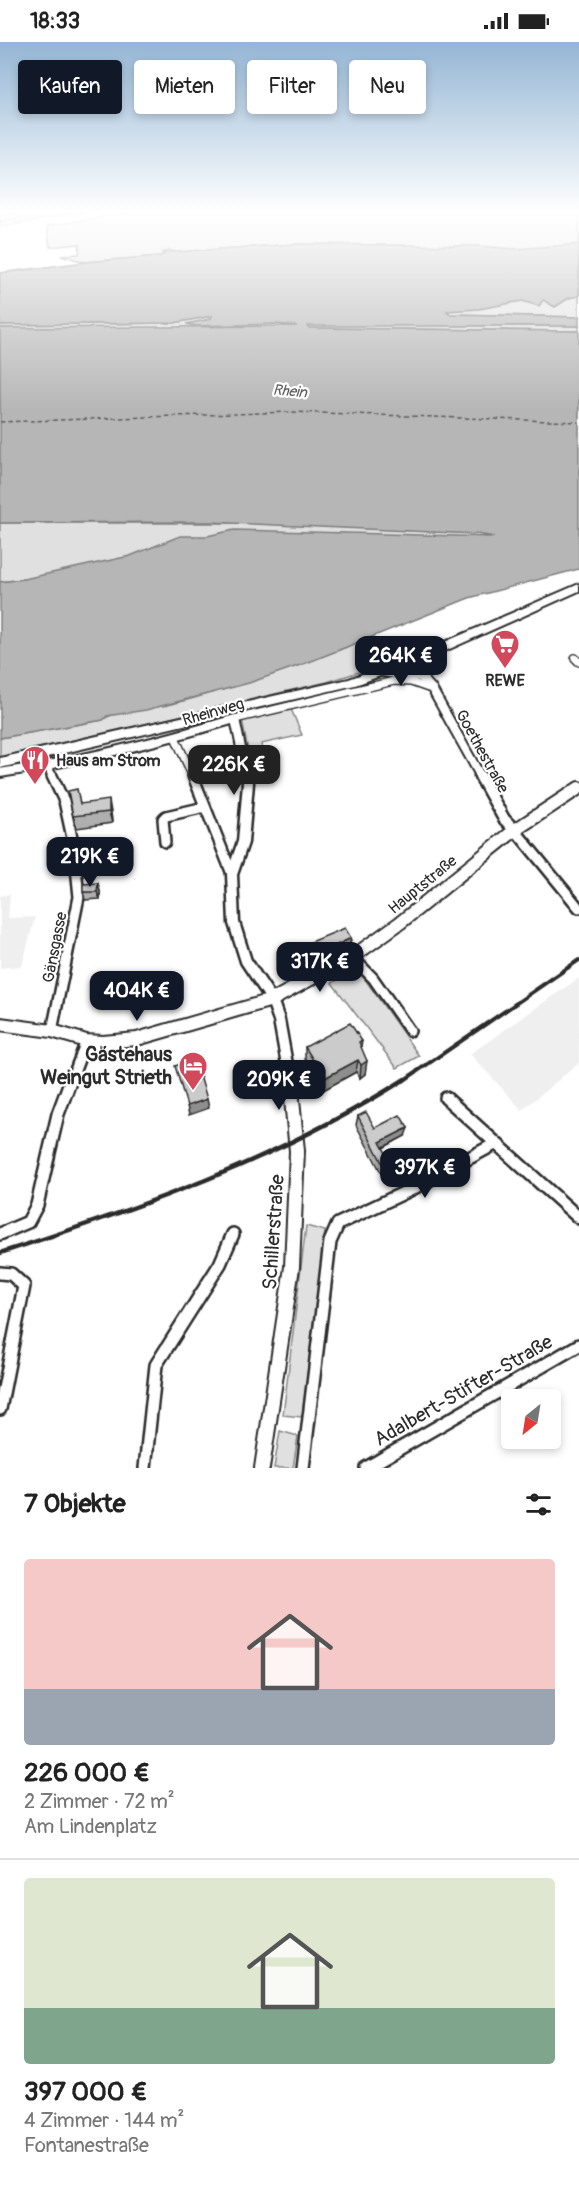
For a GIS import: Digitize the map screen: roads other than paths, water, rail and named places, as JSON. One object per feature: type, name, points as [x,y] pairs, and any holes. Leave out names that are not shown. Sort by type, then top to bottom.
[{"type":"main road","points":[[0,763],[323,690],[412,661],[579,587]]},
{"type":"main road","name":"Hauptstraße","points":[[0,1024],[52,1031],[86,1041],[137,1038],[272,1000],[352,957],[403,921],[515,830],[576,794]]},
{"type":"street","points":[[382,672],[428,683],[426,664],[434,651]]},
{"type":"street","points":[[412,661],[426,664]]},
{"type":"street","name":"Goethestraße","points":[[412,661],[416,670],[428,683],[500,811],[515,830]]},
{"type":"street","name":"Rheinweg","points":[[0,773],[47,766],[175,737],[235,719],[394,681],[428,683]]},
{"type":"street","points":[[232,874],[243,842],[248,783],[235,719]]},
{"type":"street","points":[[175,737],[232,874]]},
{"type":"street","name":"Gänsgasse","points":[[47,766],[64,801],[74,847],[79,897],[52,1031]]},
{"type":"street","points":[[165,842],[163,819],[166,816],[205,807]]},
{"type":"street","points":[[515,830],[579,908]]},
{"type":"street","name":"Schillerstraße","points":[[232,874],[233,915],[241,949],[254,975],[272,1000],[279,1020],[290,1077],[296,1128],[297,1178],[288,1306],[262,1468]]},
{"type":"street","points":[[352,957],[373,978],[410,1031]]},
{"type":"street","points":[[0,1234],[20,1227],[33,1214],[58,1114],[86,1041]]},
{"type":"street","points":[[446,1098],[579,1218]]},
{"type":"street","points":[[303,1468],[330,1242],[338,1224],[412,1189],[495,1144]]},
{"type":"street","points":[[145,1468],[156,1365],[220,1264],[232,1234]]},
{"type":"street","points":[[0,1273],[11,1274],[24,1286],[0,1409]]},
{"type":"street","name":"Adalbert-Stifter-Straße","points":[[366,1468],[579,1345]]},
{"type":"water","name":"Rhein","points":[[0,277],[579,277],[579,296],[569,298],[555,307],[543,300],[539,306],[522,301],[479,309],[447,311],[450,314],[579,317],[579,326],[308,326],[309,328],[579,331],[579,569],[469,598],[309,662],[249,683],[146,710],[107,716],[103,720],[0,738],[0,582],[130,556],[180,536],[207,536],[234,530],[494,537],[477,534],[210,522],[0,523],[0,328],[297,326],[276,324],[197,326],[186,324],[211,319],[212,316],[174,323],[0,325]]},
{"type":"railway","points":[[403,1081],[579,960]]},
{"type":"railway","points":[[0,1253],[105,1218],[208,1179],[309,1133],[405,1079]]},
{"type":"place","name":"REWE","points":[[505,670]]},
{"type":"place","name":"Haus am Strom","points":[[35,786]]},
{"type":"place","name":"Gästehaus Weingut Strieth","points":[[193,1092]]}]
